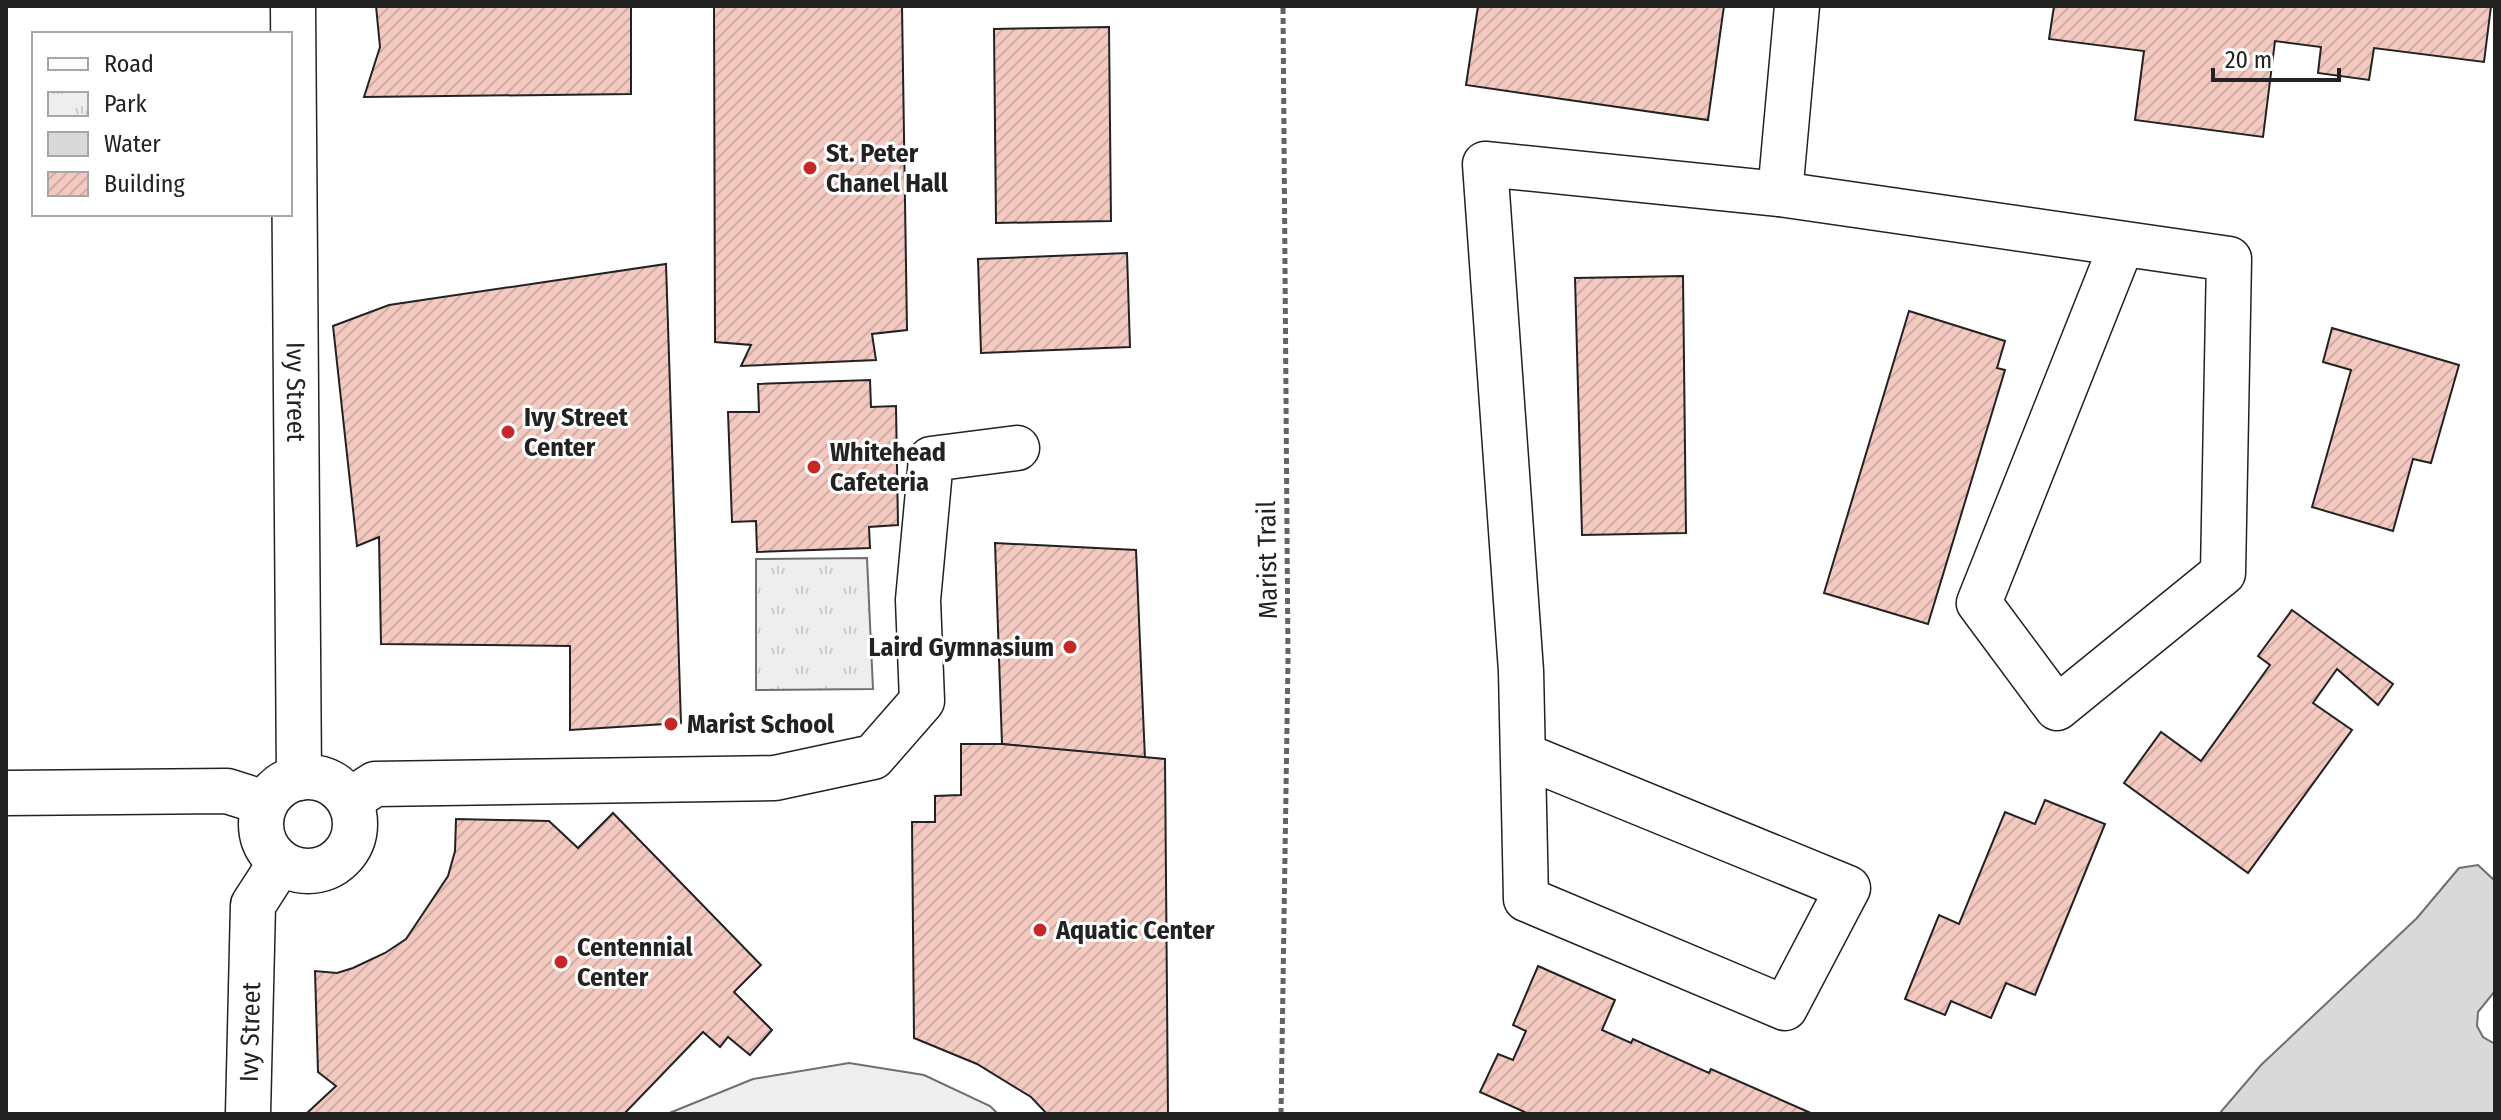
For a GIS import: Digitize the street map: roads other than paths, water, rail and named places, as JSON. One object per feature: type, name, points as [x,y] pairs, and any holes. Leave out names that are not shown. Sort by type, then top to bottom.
[{"type":"street","name":"Ivy Street","points":[[293,6],[299,778]]},
{"type":"street","points":[[1780,194],[1797,6]]},
{"type":"street","points":[[1523,755],[1848,888],[1785,1008],[1526,899],[1521,671],[1485,164],[1780,194],[2229,259],[2223,573],[2057,708],[1979,603],[2122,244]]},
{"type":"street","points":[[350,800],[375,784],[775,778],[873,757],[922,701],[918,600],[931,459],[1017,448]]},
{"type":"street","points":[[299,778],[327,780],[350,800],[355,815],[355,831],[350,846],[340,859],[311,872],[280,863],[262,838],[260,823],[265,803],[282,784],[299,778]]},
{"type":"street","points":[[6,793],[227,791],[265,803]]},
{"type":"street","name":"Ivy Street","points":[[248,1114],[253,905],[280,863]]},
{"type":"water","points":[[2478,865],[2495,881],[2495,991],[2478,1012],[2477,1026],[2483,1037],[2495,1044],[2495,1114],[2219,1114],[2261,1065],[2417,918],[2459,868]]},
{"type":"place","name":"St. Peter Chanel Hall","points":[[810,168]]},
{"type":"place","name":"Ivy Street Center","points":[[508,432]]},
{"type":"place","name":"Whitehead Cafeteria","points":[[814,467]]},
{"type":"place","name":"Laird Gymnasium","points":[[1070,647]]},
{"type":"place","name":"Marist School","points":[[671,724]]},
{"type":"place","name":"Aquatic Center","points":[[1040,930]]},
{"type":"place","name":"Centennial Center","points":[[561,962]]}]
